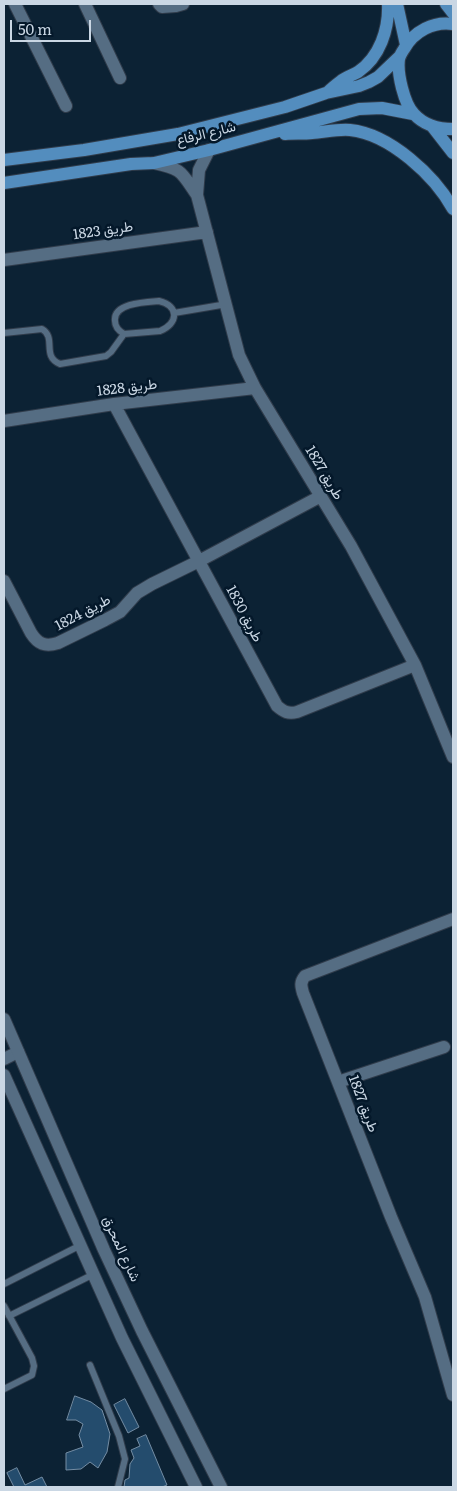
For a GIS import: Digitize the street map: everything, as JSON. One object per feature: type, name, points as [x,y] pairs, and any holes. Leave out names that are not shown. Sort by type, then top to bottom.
[{"type":"main road","points":[[326,93],[342,80],[358,72],[379,49],[386,29],[388,4]]},
{"type":"main road","points":[[397,4],[406,46]]},
{"type":"main road","points":[[446,4],[453,13]]},
{"type":"main road","name":"شارع الرفاع","points":[[4,160],[84,150],[178,134],[286,107],[326,93],[359,86],[378,77],[399,57],[414,36],[429,26],[446,23],[453,24]]},
{"type":"main road","points":[[399,57],[399,73],[402,88],[413,114],[432,126],[442,129],[453,129]]},
{"type":"main road","name":"شارع الرفاع","points":[[4,183],[130,164],[154,163],[210,150],[359,109],[382,108],[413,114]]},
{"type":"main road","points":[[432,126],[453,153]]},
{"type":"main road","points":[[268,134],[311,133],[331,130],[351,130],[365,134],[392,146],[411,160],[447,197],[453,209]]},
{"type":"street","points":[[15,4],[66,106]]},
{"type":"street","points":[[85,4],[120,78]]},
{"type":"street","points":[[161,6],[183,4]]},
{"type":"street","name":"طريق 1827","points":[[210,150],[199,170],[197,195],[239,354],[255,388],[351,546],[415,665],[453,757]]},
{"type":"street","name":"طريق 1827","points":[[154,163],[180,171],[197,195]]},
{"type":"street","name":"طريق 1823","points":[[4,260],[207,232]]},
{"type":"street","name":"طريق 1828","points":[[4,421],[114,404],[255,388]]},
{"type":"street","name":"طريق 1830","points":[[114,404],[277,706],[283,711],[297,712],[415,665]]},
{"type":"street","points":[[199,561],[321,496]]},
{"type":"street","name":"طريق 1824","points":[[4,581],[31,633],[36,640],[50,646],[120,612],[136,593],[199,561]]},
{"type":"street","name":"طريق 1827","points":[[453,919],[305,976],[302,980],[303,993],[391,1217],[425,1297],[453,1395]]},
{"type":"street","name":"شارع المحرق","points":[[4,1019],[104,1250],[142,1331],[221,1487]]},
{"type":"street","points":[[338,1082],[444,1046]]},
{"type":"street","points":[[4,1059],[18,1052]]},
{"type":"street","points":[[4,1075],[92,1275],[196,1487]]},
{"type":"street","points":[[85,1258],[104,1250]]},
{"type":"lane","points":[[158,302],[166,303],[174,313],[173,321],[160,331],[124,334],[119,331],[114,321],[115,315],[125,306],[158,302]]},
{"type":"lane","points":[[174,313],[227,304]]},
{"type":"lane","points":[[4,333],[42,329],[49,336],[52,358],[60,364],[106,356],[124,334]]},
{"type":"lane","points":[[4,1284],[80,1246]]},
{"type":"lane","points":[[9,1316],[92,1275]]},
{"type":"lane","points":[[4,1306],[32,1358],[34,1366],[32,1375],[4,1389]]},
{"type":"lane","points":[[90,1365],[119,1436],[125,1460],[118,1487]]},
{"type":"building","points":[[75,1396],[91,1402],[102,1410],[110,1434],[107,1452],[98,1468],[90,1462],[81,1469],[66,1470],[66,1453],[83,1447],[79,1435],[83,1424],[76,1420],[67,1420]]},
{"type":"building","points":[[125,1399],[139,1427],[128,1433],[114,1405]]},
{"type":"building","points":[[146,1435],[167,1485],[162,1487],[124,1487],[125,1480],[129,1478],[130,1464],[134,1458],[131,1450],[140,1446],[137,1439]]},
{"type":"building","points":[[17,1468],[25,1485],[42,1477],[47,1487],[14,1487],[7,1473]]}]
